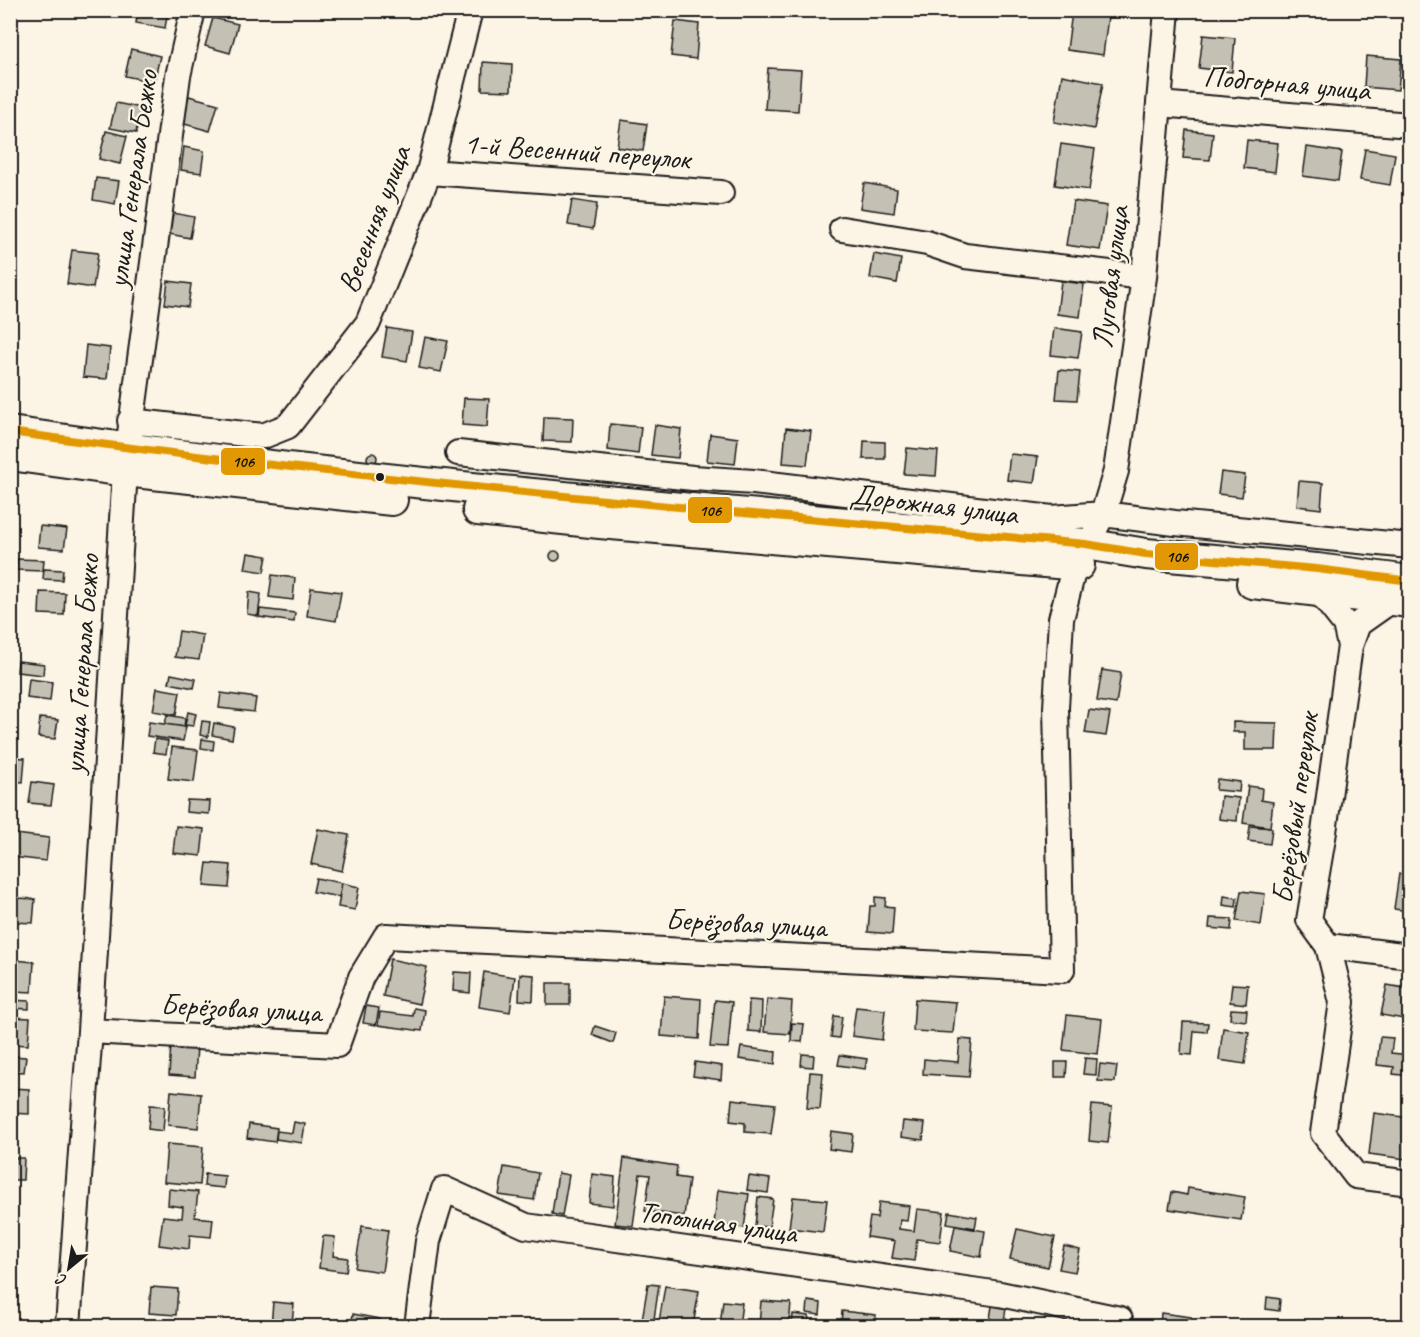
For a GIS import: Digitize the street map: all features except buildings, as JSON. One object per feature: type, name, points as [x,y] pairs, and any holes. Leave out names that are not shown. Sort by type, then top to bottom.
[{"type":"main road","name":"Дорожная улица","points":[[10,432],[495,491],[1080,554],[1318,590],[1404,594]]},
{"type":"main road","name":"Дорожная улица","points":[[10,455],[127,447]]},
{"type":"main road","name":"Дорожная улица","points":[[1080,554],[1146,554],[1317,568],[1404,594]]},
{"type":"street","name":"улица Генерала Бежко","points":[[68,1326],[90,1031],[127,447],[178,76],[193,10]]},
{"type":"street","name":"Весенняя улица","points":[[127,447],[263,436],[288,426],[369,324],[429,172],[470,10]]},
{"type":"street","name":"Луговая улица","points":[[1080,554],[1103,514],[1116,471],[1144,277],[1167,10]]},
{"type":"street","name":"Подгорная улица","points":[[1159,104],[1410,125]]},
{"type":"street","name":"1-й Весенний переулок","points":[[429,172],[721,193]]},
{"type":"street","points":[[842,229],[927,243],[965,256],[1144,277]]},
{"type":"street","name":"Дорожная улица","points":[[458,453],[693,478],[754,482],[1052,518],[1103,514],[1175,524],[1410,546]]},
{"type":"street","name":"Берёзовая улица","points":[[90,1031],[337,1045],[361,977],[386,936],[1062,970],[1056,708],[1061,619],[1080,554]]},
{"type":"street","name":"Берёзовый переулок","points":[[1318,590],[1345,624],[1350,646]]},
{"type":"street","name":"Берёзовый переулок","points":[[1404,594],[1358,624],[1350,646],[1324,832],[1309,920],[1328,946],[1342,1002],[1323,1133],[1356,1176],[1410,1183]]},
{"type":"street","points":[[1328,946],[1410,956]]},
{"type":"street","name":"Тополиная улица","points":[[417,1326],[428,1241],[444,1189],[526,1226],[1000,1294],[1120,1320],[1119,1326]]},
{"type":"transit line","name":"106","points":[[10,432],[413,481],[1086,544],[1146,554],[1317,569],[1410,581]]}]
